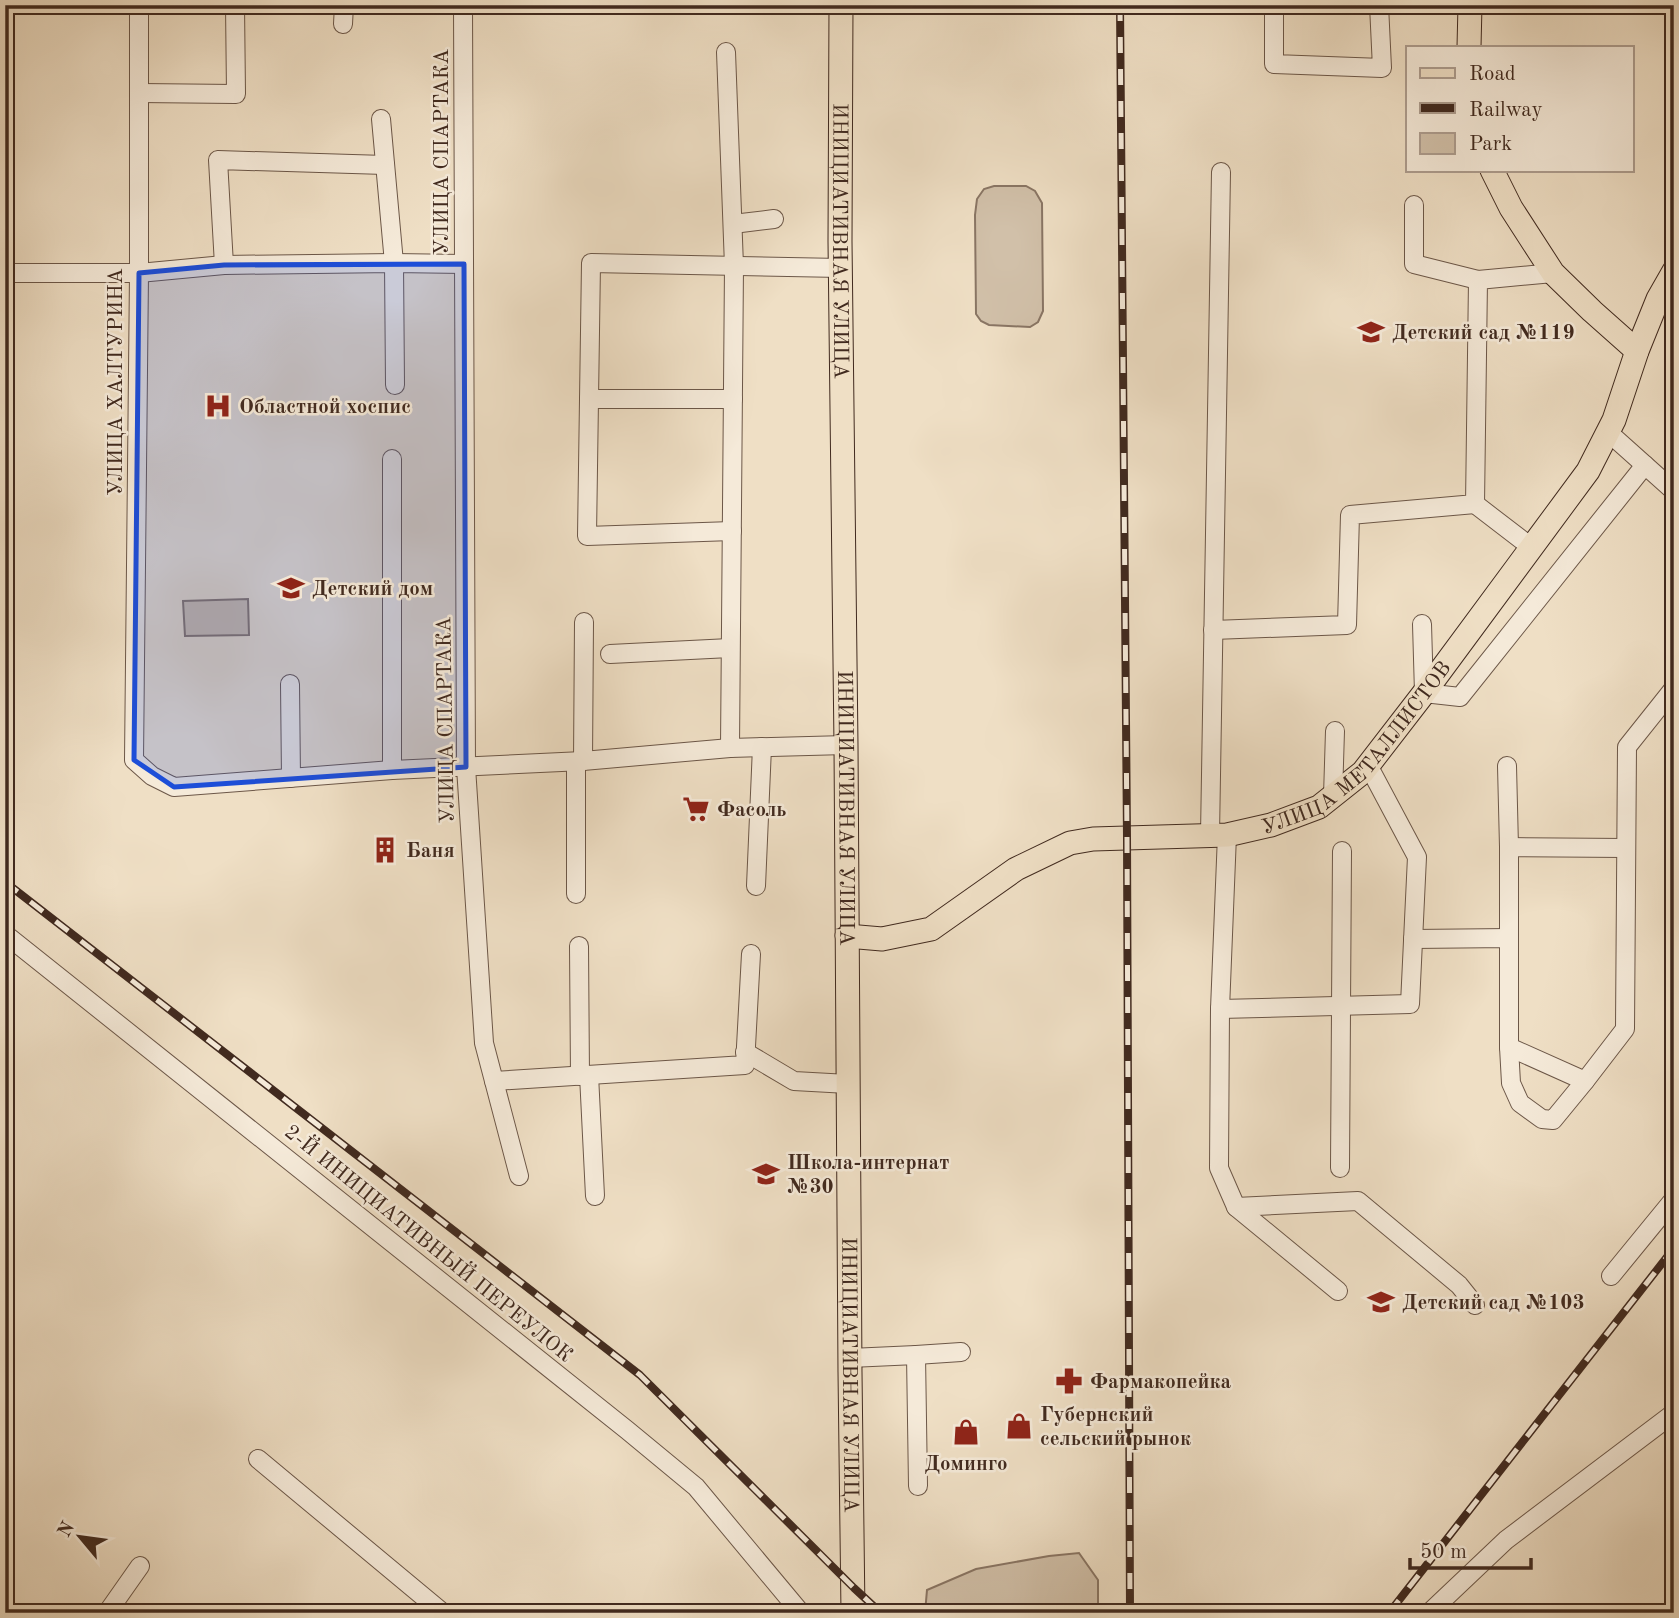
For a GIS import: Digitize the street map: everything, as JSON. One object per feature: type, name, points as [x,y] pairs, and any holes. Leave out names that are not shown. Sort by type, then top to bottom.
[{"type":"main road","name":"ИНИЦИАТИВНАЯ УЛИЦА","points":[[841,5],[853,1613]]},
{"type":"main road","points":[[1469,46],[1470,5]]},
{"type":"main road","points":[[1493,172],[1511,208],[1553,273],[1637,351]]},
{"type":"main road","name":"УЛИЦА МЕТАЛЛИСТОВ","points":[[847,936],[882,939],[931,929],[1016,869],[1070,843],[1094,839],[1218,835],[1271,825],[1319,807],[1363,772],[1424,694],[1588,471],[1614,421],[1637,351],[1666,301],[1674,271]]},
{"type":"street","name":"УЛИЦА ХАЛТУРИНА","points":[[139,5],[134,760],[152,776],[174,787],[291,778]]},
{"type":"street","points":[[139,93],[236,94],[235,5]]},
{"type":"street","points":[[343,24],[344,5]]},
{"type":"street","name":"УЛИЦА СПАРТАКА","points":[[463,5],[466,767],[484,1043],[519,1176]]},
{"type":"street","points":[[1274,5],[1274,64],[1382,68],[1379,5]]},
{"type":"street","points":[[726,52],[734,265],[730,748]]},
{"type":"street","points":[[381,119],[394,263],[395,385]]},
{"type":"street","points":[[224,265],[218,160],[385,164]]},
{"type":"street","points":[[1221,172],[1213,630],[1220,1009],[1219,1168],[1237,1207],[1338,1291]]},
{"type":"street","points":[[1414,205],[1414,264],[1478,279],[1553,273]]},
{"type":"street","points":[[733,224],[774,219]]},
{"type":"street","points":[[732,531],[587,536],[591,263],[841,268]]},
{"type":"street","points":[[5,273],[139,273],[224,265],[464,264]]},
{"type":"street","points":[[1475,504],[1478,279]]},
{"type":"street","points":[[589,399],[733,399]]},
{"type":"street","points":[[1608,432],[1674,491]]},
{"type":"street","points":[[392,459],[392,770]]},
{"type":"street","points":[[1422,624],[1424,694],[1460,697],[1645,465]]},
{"type":"street","points":[[1213,630],[1346,625],[1350,515],[1475,504],[1531,547]]},
{"type":"street","points":[[576,894],[584,622]]},
{"type":"street","points":[[610,654],[730,649]]},
{"type":"street","points":[[290,684],[291,778],[580,761],[730,748],[846,745]]},
{"type":"street","points":[[1507,766],[1508,1047],[1511,1083],[1520,1103],[1542,1119],[1553,1120],[1625,1029],[1627,747],[1674,688]]},
{"type":"street","points":[[1333,796],[1335,731]]},
{"type":"street","points":[[756,886],[762,747]]},
{"type":"street","points":[[1220,1009],[1410,1004],[1417,857],[1368,765]]},
{"type":"street","points":[[1509,846],[1626,848]]},
{"type":"street","points":[[1340,1168],[1342,851]]},
{"type":"street","name":"2-Й ИНИЦИАТИВНЫЙ ПЕРЕУЛОК","points":[[5,934],[696,1488],[801,1613]]},
{"type":"street","points":[[1413,939],[1509,938]]},
{"type":"street","points":[[579,946],[584,1075],[595,1196]]},
{"type":"street","points":[[494,1082],[745,1065],[751,954]]},
{"type":"street","points":[[1508,1047],[1585,1081]]},
{"type":"street","points":[[746,1052],[794,1081],[848,1084]]},
{"type":"street","points":[[1611,1276],[1674,1199]]},
{"type":"street","points":[[1237,1207],[1358,1201],[1459,1285],[1475,1305]]},
{"type":"street","points":[[849,1358],[961,1352]]},
{"type":"street","points":[[916,1354],[918,1486]]},
{"type":"street","points":[[1429,1613],[1506,1540],[1674,1413]]},
{"type":"street","points":[[258,1458],[443,1613]]},
{"type":"street","points":[[107,1613],[139,1566]]},
{"type":"highlighted area","points":[[464,264],[466,767],[174,787],[134,760],[139,273],[224,265]]},
{"type":"green space","points":[[994,186],[1026,186],[1035,191],[1042,203],[1043,311],[1038,322],[1030,327],[989,325],[981,321],[976,314],[977,199],[984,189]]},
{"type":"green space","points":[[248,599],[249,635],[185,636],[183,601]]},
{"type":"green space","points":[[1079,1553],[1098,1580],[1098,1613],[925,1613],[927,1590],[976,1569]]},
{"type":"railway","points":[[1120,5],[1130,1613]]},
{"type":"railway","points":[[5,882],[640,1375],[881,1613]]},
{"type":"railway","points":[[1389,1613],[1674,1248]]},
{"type":"place","name":"Детский сад №119","points":[[1371,332]]},
{"type":"place","name":"Областной хоспис","points":[[218,406]]},
{"type":"place","name":"Детский дом","points":[[291,588]]},
{"type":"place","name":"Фасоль","points":[[696,809]]},
{"type":"place","name":"Баня","points":[[385,850]]},
{"type":"place","name":"Школа-интернат №30","points":[[766,1174]]},
{"type":"place","name":"Детский сад №103","points":[[1381,1302]]},
{"type":"place","name":"Фармакопейка","points":[[1069,1381]]},
{"type":"place","name":"Губернский сельский рынок","points":[[1019,1426]]},
{"type":"place","name":"Доминго","points":[[966,1432]]}]
